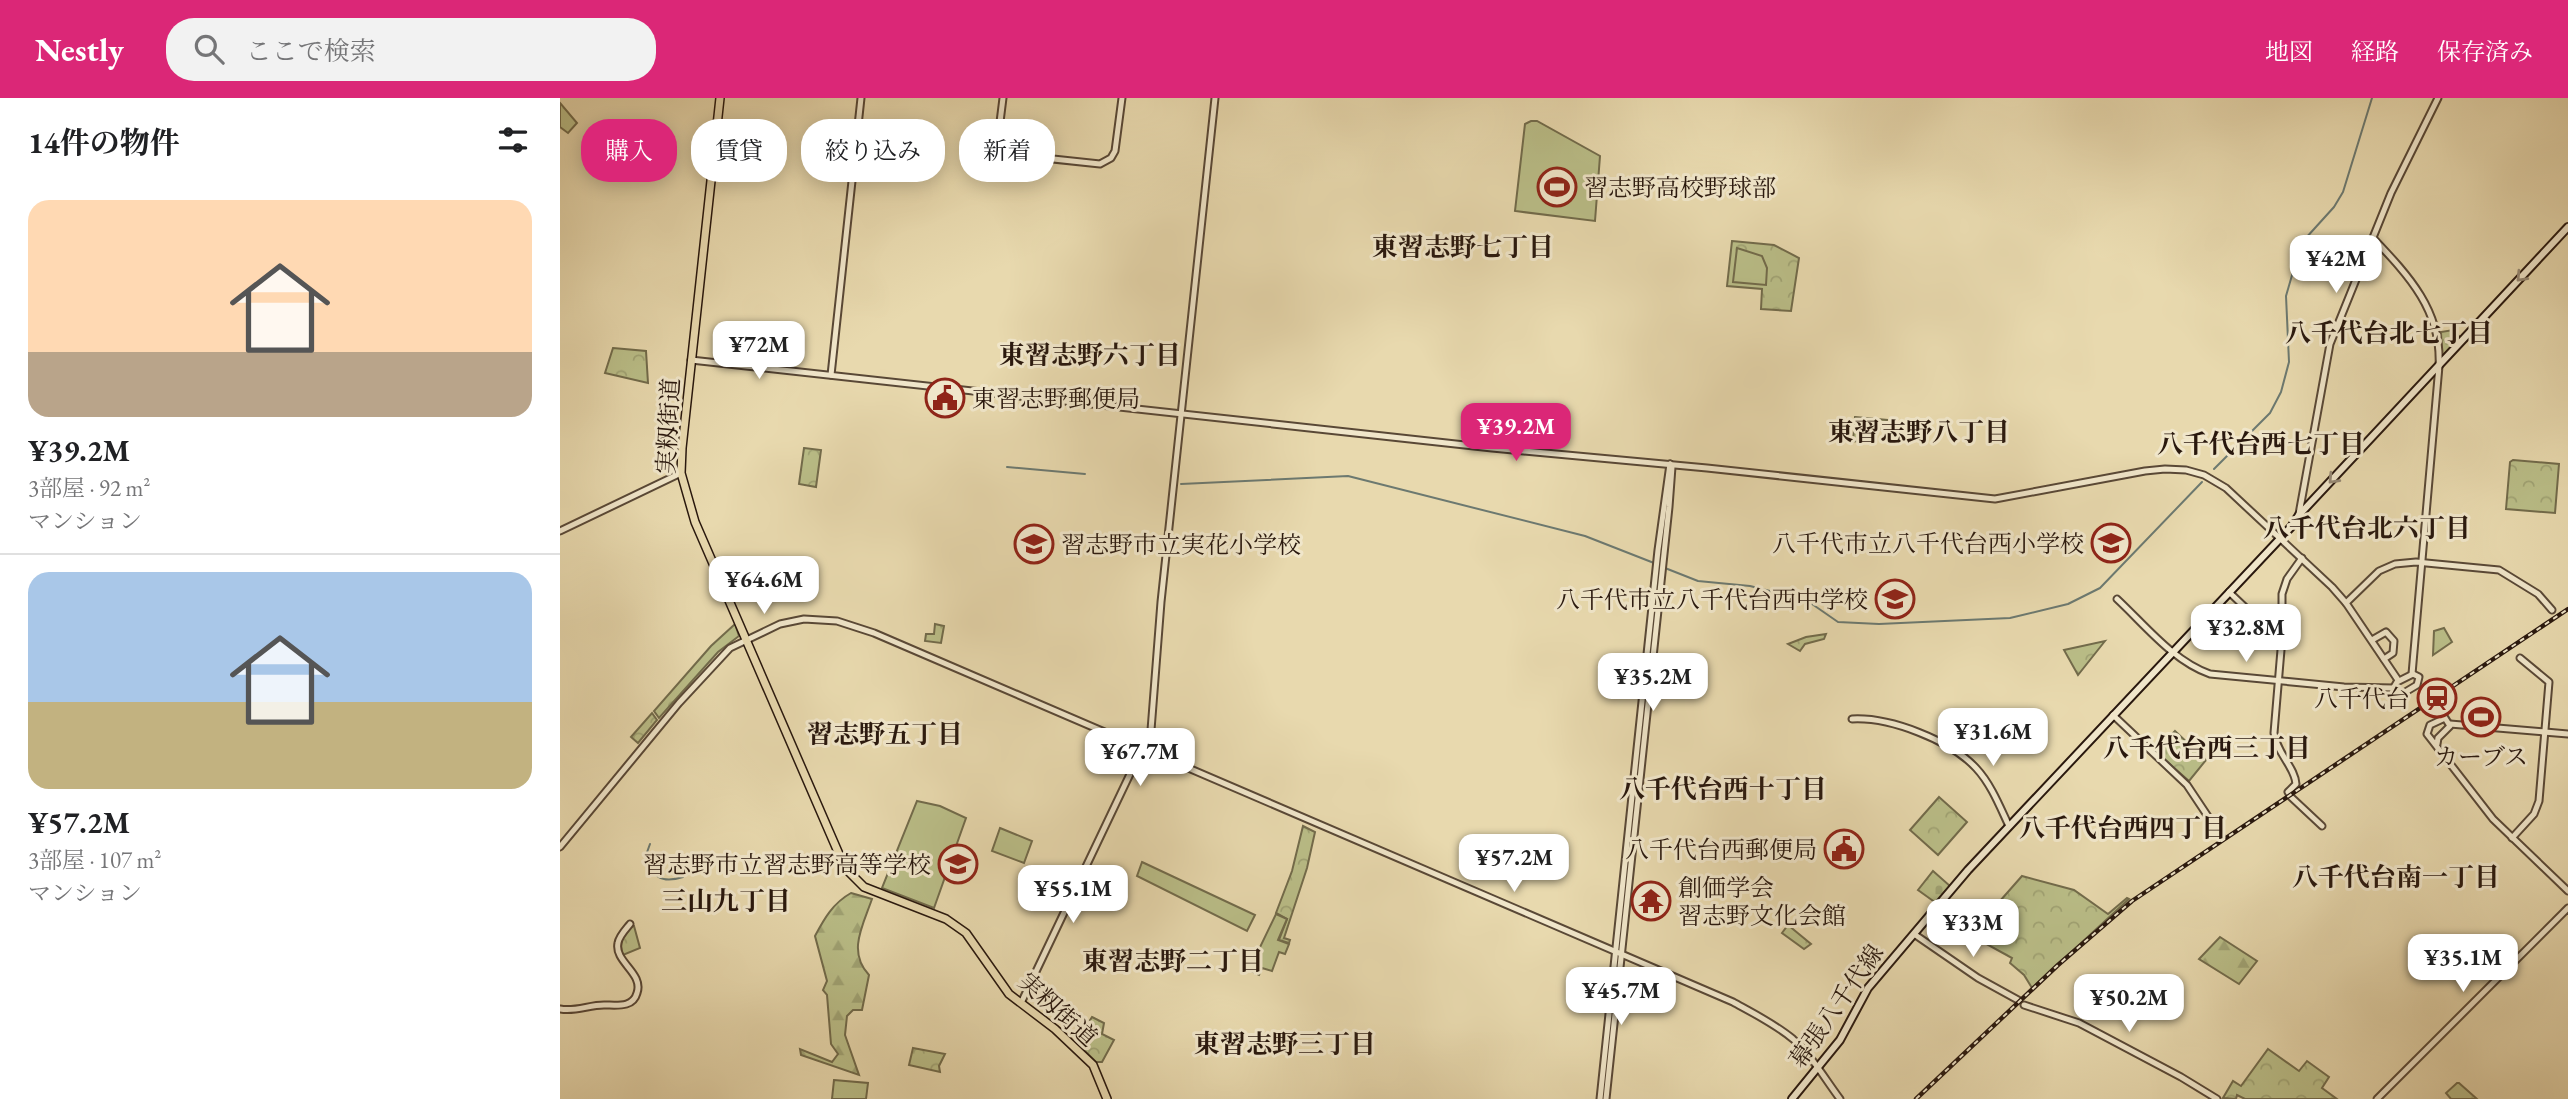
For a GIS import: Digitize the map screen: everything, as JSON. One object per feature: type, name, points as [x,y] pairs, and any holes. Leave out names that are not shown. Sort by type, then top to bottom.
[{"type":"main road","name":"実籾街道","points":[[720,98],[681,473],[695,522],[848,873],[871,890],[957,925],[970,938],[1009,994],[1055,1029],[1086,1058],[1096,1072],[1107,1099]]},
{"type":"main road","name":"幕張八千代線","points":[[1792,1099],[1840,1040],[1868,988],[2009,826],[2568,227]]},
{"type":"street","points":[[831,375],[861,98]]},
{"type":"street","points":[[1003,98],[998,138],[1005,151],[1015,155],[1100,164],[1111,158],[1115,151],[1122,98]]},
{"type":"street","points":[[1020,1004],[1144,749],[1152,724],[1161,602],[1215,98]]},
{"type":"street","points":[[2299,515],[2330,344],[2403,168],[2438,98]]},
{"type":"street","points":[[2373,238],[2419,293],[2430,310],[2439,340],[2412,674]]},
{"type":"street","points":[[691,360],[1492,448],[1995,499],[2165,469],[2186,470],[2207,477],[2225,488],[2281,537],[2346,603],[2398,680]]},
{"type":"street","points":[[1605,1099],[1668,518],[1672,467],[1670,464]]},
{"type":"street","points":[[560,531],[681,473]]},
{"type":"street","points":[[2302,558],[2287,579],[2281,594],[2282,638],[2274,733],[2276,746],[2296,777],[2296,784],[2288,792],[2322,827]]},
{"type":"street","points":[[2346,603],[2379,571],[2403,562],[2422,562],[2499,570],[2538,594],[2552,610]]},
{"type":"street","points":[[2229,592],[2250,612]]},
{"type":"street","points":[[2117,599],[2173,652],[2196,669],[2210,674],[2382,690],[2394,688]]},
{"type":"street","points":[[560,847],[726,652],[746,639],[779,624],[804,619],[850,624],[1747,1010],[1793,1040],[1818,1068],[1840,1099]]},
{"type":"street","points":[[2372,640],[2386,632],[2394,641],[2393,653],[2384,659]]},
{"type":"street","points":[[2512,838],[2538,807],[2549,682],[2520,658]]},
{"type":"street","points":[[2412,674],[2419,680],[2416,687],[2402,694],[2398,694],[2394,688],[2398,680],[2412,674]]},
{"type":"street","points":[[2113,715],[2187,785],[2221,836]]},
{"type":"street","points":[[2427,734],[2429,726],[2441,718],[2447,718],[2450,724]]},
{"type":"street","points":[[1852,719],[1913,729],[1969,762],[1981,774],[2009,826]]},
{"type":"street","points":[[2450,724],[2568,734]]},
{"type":"street","points":[[2437,744],[2450,724]]},
{"type":"street","points":[[2427,734],[2442,733]]},
{"type":"street","points":[[2427,734],[2493,819],[2568,891]]},
{"type":"street","points":[[2377,1099],[2568,908]]},
{"type":"street","points":[[560,1009],[569,1011],[602,1005],[623,1005],[634,999],[639,985],[621,957],[618,945],[630,924]]},
{"type":"street","points":[[1914,933],[1978,978],[2018,1000]]},
{"type":"street","points":[[1600,1099],[1619,954]]},
{"type":"street","points":[[2024,1004],[2079,1023],[2217,1099]]},
{"type":"green space","points":[[560,103],[577,123],[568,133],[560,127]]},
{"type":"green space","points":[[1537,121],[1600,156],[1595,221],[1515,211],[1525,124]]},
{"type":"green space","points":[[1732,241],[1774,245],[1799,258],[1791,311],[1761,309],[1762,289],[1727,286]]},
{"type":"green space","points":[[1737,248],[1762,256],[1767,268],[1766,285],[1733,282]]},
{"type":"green space","points":[[2453,330],[2461,338],[2442,356],[2441,332]]},
{"type":"green space","points":[[613,348],[646,351],[648,383],[605,373]]},
{"type":"green space","points":[[1855,417],[1887,420],[1886,429],[1876,429],[1874,443],[1853,441]]},
{"type":"green space","points":[[804,448],[821,450],[816,487],[799,484]]},
{"type":"green space","points":[[2513,460],[2559,464],[2555,513],[2506,509],[2510,462]]},
{"type":"green space","points":[[735,624],[739,636],[718,652],[659,718],[654,711],[711,646]]},
{"type":"green space","points":[[935,624],[944,626],[941,643],[925,641],[926,634],[934,634]]},
{"type":"green space","points":[[2444,628],[2452,642],[2433,655],[2434,631]]},
{"type":"green space","points":[[1826,634],[1824,639],[1805,644],[1800,651],[1788,644],[1806,637]]},
{"type":"green space","points":[[2105,641],[2078,675],[2064,650]]},
{"type":"green space","points":[[652,713],[657,720],[638,743],[631,737]]},
{"type":"green space","points":[[2175,731],[2206,760],[2189,781],[2157,753]]},
{"type":"green space","points":[[1939,797],[1967,822],[1938,855],[1910,830]]},
{"type":"green space","points":[[917,801],[940,806],[966,818],[934,908],[882,888]]},
{"type":"green space","points":[[1303,826],[1315,832],[1307,868],[1284,938],[1290,940],[1289,943],[1279,940],[1287,919],[1276,913],[1292,871]]},
{"type":"green space","points":[[1000,828],[1032,841],[1024,863],[992,851]]},
{"type":"green space","points":[[1142,862],[1255,915],[1247,931],[1137,876]]},
{"type":"green space","points":[[1933,871],[1950,886],[1936,903],[1918,890]]},
{"type":"green space","points":[[2022,876],[2074,890],[2108,914],[2129,899],[2032,988],[2024,975],[2010,963],[2012,958],[1970,935]]},
{"type":"green space","points":[[851,893],[872,899],[861,928],[858,948],[862,966],[869,975],[862,1010],[853,1010],[847,1016],[845,1035],[859,1075],[801,1055],[800,1049],[832,1062],[838,1054],[831,1044],[827,995],[823,990],[827,981],[815,936],[834,907]]},
{"type":"green space","points":[[1276,914],[1287,919],[1278,940],[1289,944],[1285,954],[1279,952],[1272,971],[1262,968],[1259,975],[1249,970]]},
{"type":"green space","points":[[1788,925],[1811,944],[1804,949],[1782,933]]},
{"type":"green space","points":[[631,926],[634,926],[640,948],[623,955],[622,939]]},
{"type":"green space","points":[[2220,937],[2257,961],[2239,984],[2199,959]]},
{"type":"green space","points":[[1092,1017],[1104,1023],[1102,1034],[1114,1040],[1102,1062],[1096,1062],[1085,1051],[1087,1025]]},
{"type":"green space","points":[[913,1048],[945,1054],[939,1066],[940,1072],[909,1065]]},
{"type":"green space","points":[[2268,1049],[2299,1071],[2307,1061],[2329,1077],[2322,1088],[2337,1099],[2245,1099],[2237,1095],[2236,1099],[2223,1098],[2233,1081],[2241,1086]]},
{"type":"green space","points":[[834,1080],[868,1083],[866,1099],[832,1099]]},
{"type":"green space","points":[[2457,1083],[2477,1099],[2451,1099],[2446,1093]]},
{"type":"waterway","points":[[2214,469],[2270,413],[2281,392],[2289,362],[2286,296],[2299,251],[2305,239],[2334,207],[2343,192],[2372,98]]},
{"type":"waterway","points":[[1007,467],[1085,474]]},
{"type":"waterway","points":[[1181,484],[1348,476],[1585,536],[1654,563]]},
{"type":"waterway","points":[[1665,568],[1698,581],[1750,586],[1774,592],[1812,604],[1838,622],[1879,624],[2010,618],[2068,604],[2100,588],[2202,482]]},
{"type":"waterway","points":[[650,844],[646,855],[651,869],[658,877],[669,880],[683,877]]},
{"type":"railway","points":[[1916,1099],[2058,965],[2132,901],[2568,609]]},
{"type":"place","name":"習志野高校野球部","points":[[1557,187]]},
{"type":"place","name":"東習志野郵便局","points":[[945,398]]},
{"type":"place","name":"八千代市立八千代台西小学校","points":[[2111,543]]},
{"type":"place","name":"習志野市立実花小学校","points":[[1034,544]]},
{"type":"place","name":"八千代市立八千代台西中学校","points":[[1895,599]]},
{"type":"place","name":"八千代台","points":[[2437,698]]},
{"type":"place","name":"カーブス","points":[[2481,717]]},
{"type":"place","name":"八千代台西郵便局","points":[[1844,849]]},
{"type":"place","name":"習志野市立習志野高等学校","points":[[958,864]]},
{"type":"place","name":"創価学会 習志野文化会館","points":[[1651,901]]},
{"type":"district","name":"東習志野七丁目","points":[[1463,247]]},
{"type":"district","name":"八千代台北七丁目","points":[[2389,333]]},
{"type":"district","name":"東習志野六丁目","points":[[1090,355]]},
{"type":"district","name":"東習志野八丁目","points":[[1919,432]]},
{"type":"district","name":"八千代台西七丁目","points":[[2261,444]]},
{"type":"district","name":"八千代台北六丁目","points":[[2367,528]]},
{"type":"district","name":"習志野五丁目","points":[[885,734]]},
{"type":"district","name":"八千代台西三丁目","points":[[2207,748]]},
{"type":"district","name":"八千代台西十丁目","points":[[1723,789]]},
{"type":"district","name":"八千代台西四丁目","points":[[2123,828]]},
{"type":"district","name":"八千代台南一丁目","points":[[2396,877]]},
{"type":"district","name":"三山九丁目","points":[[726,901]]},
{"type":"district","name":"東習志野二丁目","points":[[1173,961]]},
{"type":"district","name":"東習志野三丁目","points":[[1285,1044]]}]
